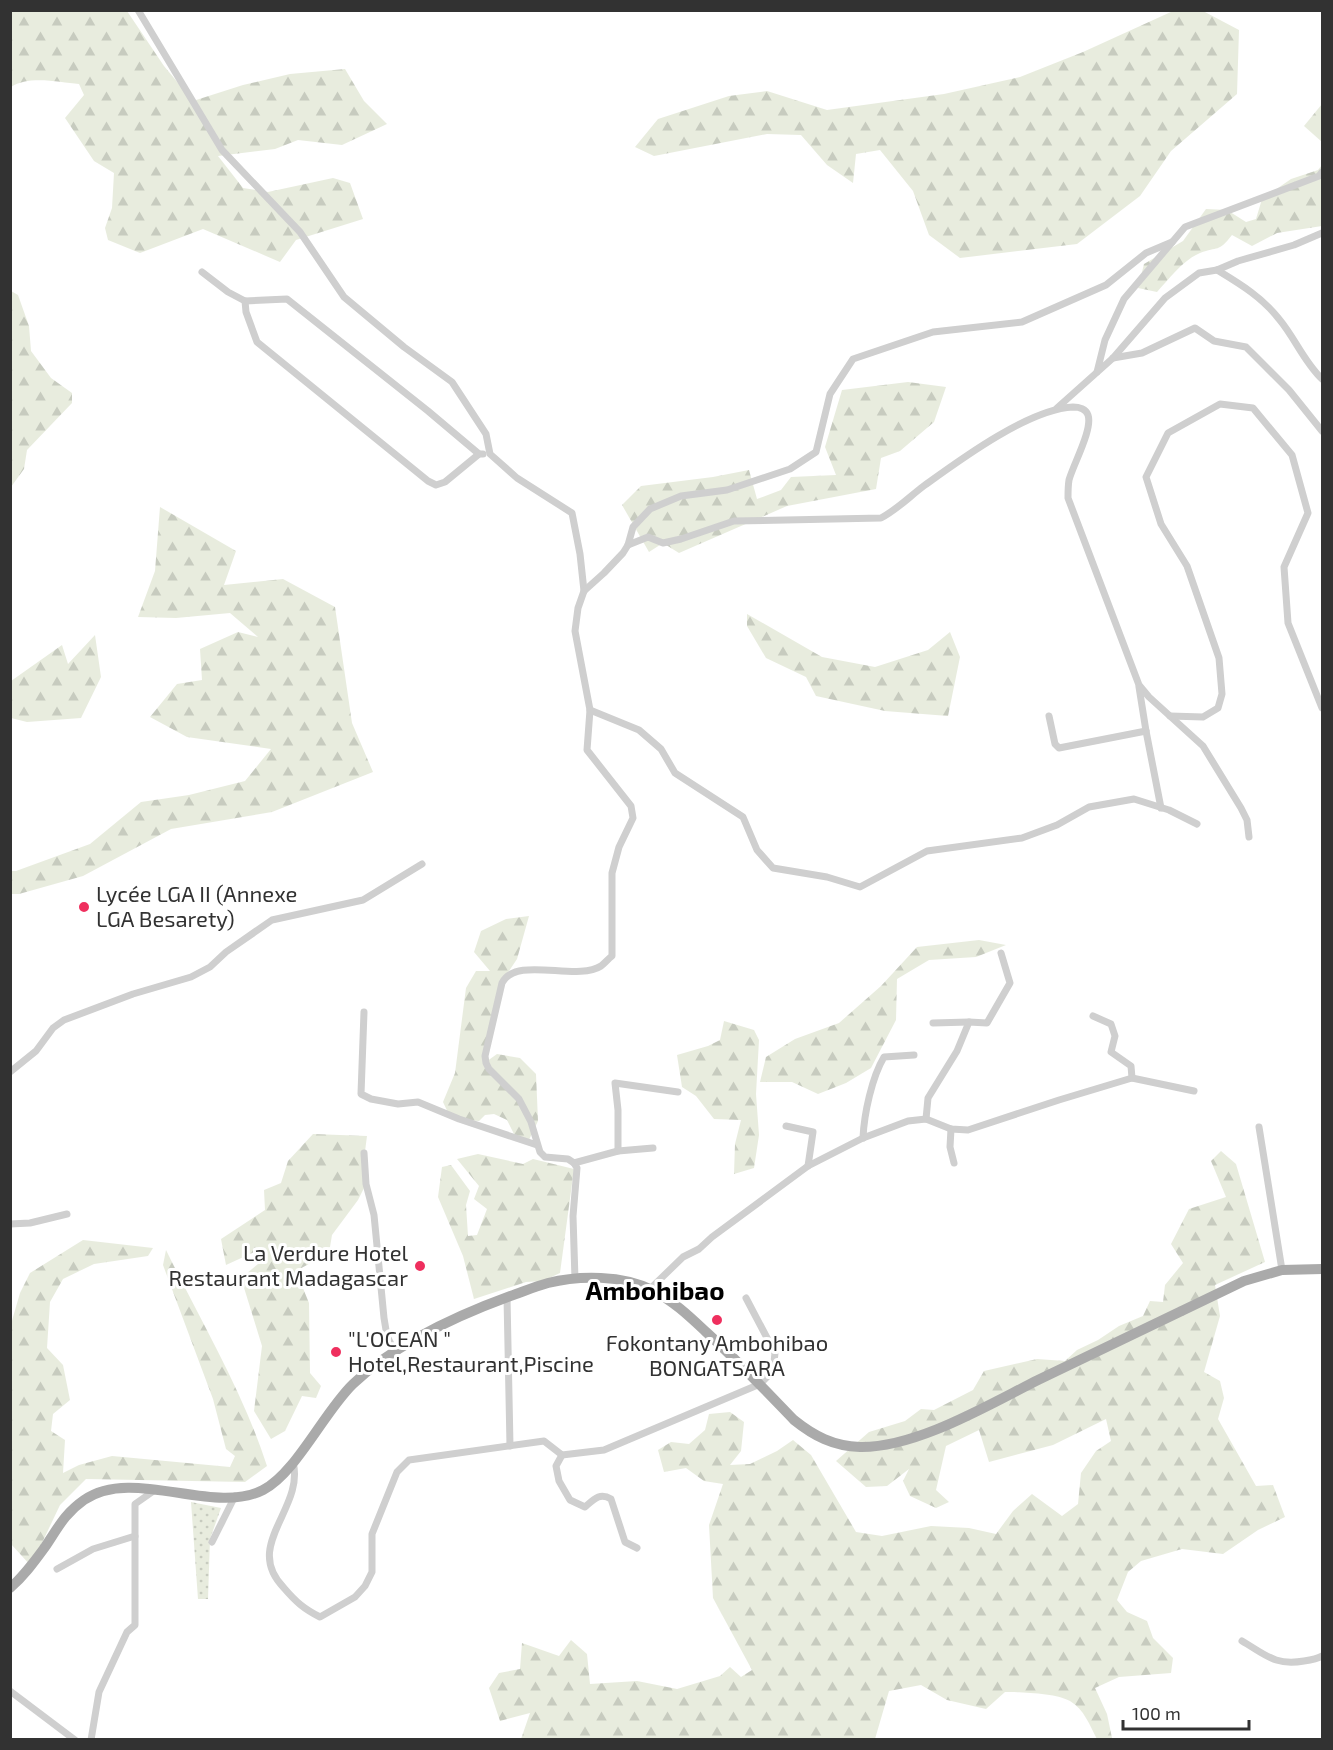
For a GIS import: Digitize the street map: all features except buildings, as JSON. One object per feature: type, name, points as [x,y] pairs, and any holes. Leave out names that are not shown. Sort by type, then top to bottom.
[{"type":"main road","points":[[10,1588],[31,1566],[65,1515],[85,1499],[99,1492],[117,1488],[217,1497],[253,1494],[263,1490],[283,1475],[341,1396],[374,1366],[395,1352],[473,1310],[548,1283],[575,1279],[608,1279],[650,1289],[693,1320],[810,1433],[827,1441],[861,1447],[899,1441],[969,1414],[1244,1281],[1282,1270],[1323,1269]]},
{"type":"street","points":[[138,10],[222,150],[300,232],[344,297],[404,347],[452,382],[486,434],[490,454],[517,478],[572,513],[584,591],[578,608],[575,631],[590,710],[587,750],[631,806],[633,818],[619,847],[612,873],[612,956],[601,966],[587,970],[516,970],[506,975],[502,983],[485,1056],[489,1069],[519,1099],[531,1122],[537,1145],[545,1157],[568,1159],[577,1168],[573,1216],[575,1279]]},
{"type":"street","points":[[1097,372],[1105,339],[1124,299],[1185,227],[1271,196],[1319,176],[1323,172]]},
{"type":"street","points":[[1056,410],[1113,358],[1165,298],[1199,273],[1217,270],[1323,233]]},
{"type":"street","points":[[584,591],[623,553],[633,527],[650,509],[681,496],[726,490],[790,469],[816,452],[830,394],[853,359],[933,332],[1022,322],[1106,285],[1146,253],[1172,242]]},
{"type":"street","points":[[1217,270],[1250,290],[1279,318],[1314,372],[1323,379]]},
{"type":"street","points":[[202,272],[245,301],[287,299],[479,454]]},
{"type":"street","points":[[245,301],[246,312],[257,342],[428,481],[436,485],[445,482],[479,454],[490,454]]},
{"type":"street","points":[[1113,358],[1142,353],[1195,328],[1214,341],[1246,347],[1289,390],[1323,431]]},
{"type":"street","points":[[1170,717],[1203,717],[1218,708],[1222,694],[1219,658],[1187,566],[1161,524],[1146,477],[1168,433],[1220,404],[1253,408],[1292,455],[1308,513],[1284,567],[1288,623],[1323,708]]},
{"type":"street","points":[[628,544],[648,537],[663,543],[734,521],[881,518],[894,512],[923,486],[994,438],[1027,421],[1056,410],[1078,407],[1085,410],[1089,416],[1088,425],[1069,481],[1068,498],[1139,685],[1161,808]]},
{"type":"street","points":[[1139,685],[1203,746],[1241,808],[1247,820],[1249,837]]},
{"type":"street","points":[[590,710],[639,730],[661,749],[675,773],[743,817],[757,850],[773,868],[827,877],[860,887],[927,851],[1022,838],[1057,825],[1089,807],[1134,800],[1161,808],[1197,824]]},
{"type":"street","points":[[1049,716],[1054,744],[1059,748],[1146,731]]},
{"type":"street","points":[[10,1072],[36,1051],[53,1028],[64,1020],[133,994],[191,977],[210,967],[226,952],[272,920],[363,900],[422,864]]},
{"type":"street","points":[[933,1023],[987,1023],[1010,983],[1001,953]]},
{"type":"street","points":[[364,1012],[361,1094],[371,1099],[398,1104],[418,1102],[459,1119],[537,1145]]},
{"type":"street","points":[[1092,1016],[1111,1024],[1115,1036],[1111,1052],[1131,1065],[1132,1078]]},
{"type":"street","points":[[926,1119],[928,1098],[957,1051],[969,1022]]},
{"type":"street","points":[[863,1138],[863,1128],[876,1070],[884,1057],[914,1055]]},
{"type":"street","points":[[650,1289],[683,1257],[699,1249],[808,1166],[863,1138],[908,1121],[926,1119],[951,1129],[968,1130],[1132,1078],[1194,1091]]},
{"type":"street","points":[[618,1151],[618,1110],[615,1083],[678,1092]]},
{"type":"street","points":[[786,1126],[813,1132],[808,1166]]},
{"type":"street","points":[[1259,1128],[1282,1270]]},
{"type":"street","points":[[951,1129],[954,1163]]},
{"type":"street","points":[[574,1163],[618,1151],[653,1148]]},
{"type":"street","points":[[364,1153],[366,1184],[374,1215],[384,1318],[387,1336],[395,1352]]},
{"type":"street","points":[[10,1224],[30,1223],[67,1214]]},
{"type":"street","points":[[507,1298],[510,1446]]},
{"type":"street","points":[[293,1462],[296,1473],[292,1496],[273,1535],[268,1566],[278,1582],[303,1608],[320,1617],[355,1597],[365,1586],[372,1572],[372,1533],[397,1472],[409,1460],[544,1441],[562,1455],[604,1450],[760,1384],[773,1371],[775,1353],[746,1298]]},
{"type":"street","points":[[562,1455],[556,1466],[559,1481],[570,1500],[585,1507],[598,1496],[611,1499],[625,1542],[637,1548]]},
{"type":"street","points":[[91,1740],[99,1692],[127,1632],[135,1625],[135,1504],[155,1490]]},
{"type":"street","points":[[212,1542],[235,1496]]},
{"type":"street","points":[[57,1569],[93,1549],[135,1536]]},
{"type":"street","points":[[1242,1641],[1278,1662],[1295,1662],[1323,1656]]},
{"type":"street","points":[[10,1691],[75,1740]]},
{"type":"green space","points":[[11,11],[127,11],[164,66],[193,101],[243,85],[290,74],[345,69],[364,101],[387,124],[342,145],[298,140],[275,149],[218,156],[243,188],[268,192],[333,178],[350,183],[363,219],[296,240],[280,262],[203,229],[140,253],[108,240],[105,228],[112,208],[114,173],[94,161],[65,118],[84,95],[79,84],[53,81],[26,81],[11,87]]},
{"type":"green space","points":[[1173,11],[1203,11],[1239,30],[1237,94],[1171,151],[1140,196],[1077,244],[960,258],[929,235],[913,191],[880,150],[856,154],[853,183],[827,165],[801,135],[767,134],[654,156],[635,147],[658,119],[729,96],[767,91],[827,110],[944,94],[1020,77],[1083,52]]},
{"type":"green space","points":[[1322,104],[1322,142],[1304,126]]},
{"type":"green space","points":[[1322,165],[1322,226],[1277,233],[1252,246],[1232,235],[1220,247],[1200,253],[1188,260],[1157,292],[1138,288],[1144,264],[1183,241],[1206,209],[1227,210],[1246,222],[1256,219],[1262,199],[1291,179],[1318,170]]},
{"type":"green space","points":[[11,291],[18,295],[29,326],[31,351],[51,378],[72,393],[72,403],[27,450],[24,469],[11,487]]},
{"type":"green space","points":[[908,382],[946,387],[934,422],[900,451],[881,458],[876,489],[787,506],[679,553],[663,543],[649,552],[622,505],[641,486],[749,470],[757,499],[781,490],[791,477],[836,475],[825,447],[842,390]]},
{"type":"green space","points":[[160,507],[236,551],[224,585],[283,579],[335,607],[352,723],[373,772],[272,812],[171,829],[83,876],[19,894],[11,894],[11,871],[90,844],[141,802],[189,795],[245,781],[271,749],[187,737],[150,717],[177,684],[202,680],[200,649],[238,632],[258,637],[230,613],[176,618],[138,617],[155,571]]},
{"type":"green space","points":[[747,614],[822,657],[875,667],[928,650],[950,632],[960,657],[948,716],[885,711],[816,696],[806,677],[766,658],[747,626]]},
{"type":"green space","points":[[95,635],[101,677],[81,718],[27,722],[11,718],[11,681],[62,645],[68,664]]},
{"type":"green space","points":[[529,916],[517,959],[505,977],[483,1064],[497,1054],[520,1058],[536,1074],[538,1121],[527,1144],[514,1134],[507,1120],[494,1114],[485,1115],[479,1121],[451,1119],[443,1102],[455,1073],[466,988],[476,971],[490,971],[474,952],[481,931],[506,919]]},
{"type":"green space","points":[[979,940],[1006,945],[976,957],[929,960],[897,979],[896,1020],[871,1068],[846,1083],[818,1094],[792,1082],[760,1082],[766,1057],[795,1039],[839,1023],[881,986],[917,947]]},
{"type":"green space","points":[[724,1021],[754,1030],[759,1040],[756,1094],[759,1135],[754,1168],[734,1174],[735,1144],[741,1120],[714,1119],[696,1096],[682,1087],[677,1055],[720,1040]]},
{"type":"green space","points":[[313,1134],[367,1136],[364,1159],[366,1184],[358,1200],[332,1235],[329,1253],[296,1271],[309,1303],[310,1373],[321,1386],[316,1398],[302,1396],[285,1431],[271,1439],[254,1411],[262,1346],[241,1278],[263,1260],[259,1250],[226,1265],[221,1239],[265,1210],[264,1190],[281,1183],[288,1161]]},
{"type":"green space","points":[[1221,1151],[1236,1164],[1265,1262],[1215,1285],[1220,1316],[1204,1372],[1220,1381],[1224,1398],[1218,1419],[1256,1486],[1273,1485],[1285,1517],[1258,1530],[1223,1554],[1182,1549],[1141,1561],[1128,1572],[1117,1600],[1127,1612],[1147,1621],[1153,1638],[1173,1658],[1171,1673],[1119,1677],[1095,1688],[1107,1714],[1112,1738],[1097,1739],[1079,1708],[1070,1701],[1057,1696],[1005,1692],[986,1709],[947,1700],[921,1685],[889,1691],[875,1739],[521,1739],[530,1713],[500,1721],[489,1688],[499,1673],[520,1669],[522,1643],[559,1656],[571,1640],[587,1654],[590,1684],[637,1681],[677,1689],[720,1676],[730,1667],[741,1677],[752,1670],[713,1598],[709,1525],[723,1484],[704,1481],[686,1468],[664,1472],[658,1450],[671,1442],[689,1444],[705,1430],[709,1414],[730,1412],[744,1422],[741,1451],[730,1465],[750,1464],[777,1451],[793,1440],[811,1455],[856,1532],[882,1536],[931,1526],[969,1528],[996,1534],[1013,1511],[1032,1494],[1062,1516],[1078,1504],[1081,1473],[1096,1451],[1111,1441],[1106,1419],[1053,1445],[989,1462],[979,1430],[946,1446],[936,1490],[949,1502],[936,1508],[910,1496],[903,1481],[909,1469],[887,1486],[866,1487],[836,1461],[869,1432],[905,1421],[921,1409],[934,1410],[973,1390],[984,1371],[1037,1359],[1065,1361],[1077,1350],[1119,1326],[1143,1316],[1150,1301],[1163,1302],[1165,1285],[1183,1263],[1171,1244],[1189,1209],[1226,1197],[1211,1161]]},
{"type":"green space","points":[[478,1154],[523,1164],[533,1159],[574,1169],[560,1273],[543,1281],[526,1282],[474,1299],[463,1256],[438,1197],[442,1167],[451,1165],[470,1191],[466,1205],[468,1236],[477,1235],[487,1209],[474,1199],[479,1186],[457,1159]]},
{"type":"green space","points":[[83,1240],[153,1248],[148,1256],[94,1264],[63,1279],[50,1302],[47,1348],[63,1365],[70,1400],[53,1414],[51,1431],[65,1440],[63,1473],[79,1465],[112,1456],[230,1467],[235,1456],[226,1449],[213,1399],[163,1265],[166,1250],[234,1384],[267,1466],[245,1482],[86,1479],[60,1505],[31,1566],[11,1544],[11,1324],[20,1293],[30,1273]]},
{"type":"green space","points":[[191,1502],[221,1508],[210,1539],[208,1599],[198,1599]]},
{"type":"place","name":"Lycée LGA II (Annexe LGA Besarety)","points":[[84,907]]},
{"type":"place","name":"La Verdure Hotel Restaurant Madagascar","points":[[420,1266]]},
{"type":"place","name":"Fokontany Ambohibao BONGATSARA","points":[[717,1320]]},
{"type":"place","name":"\"L'OCEAN \" Hotel,Restaurant,Piscine","points":[[336,1352]]},
{"type":"district","name":"Ambohibao","points":[[655,1291]]}]
